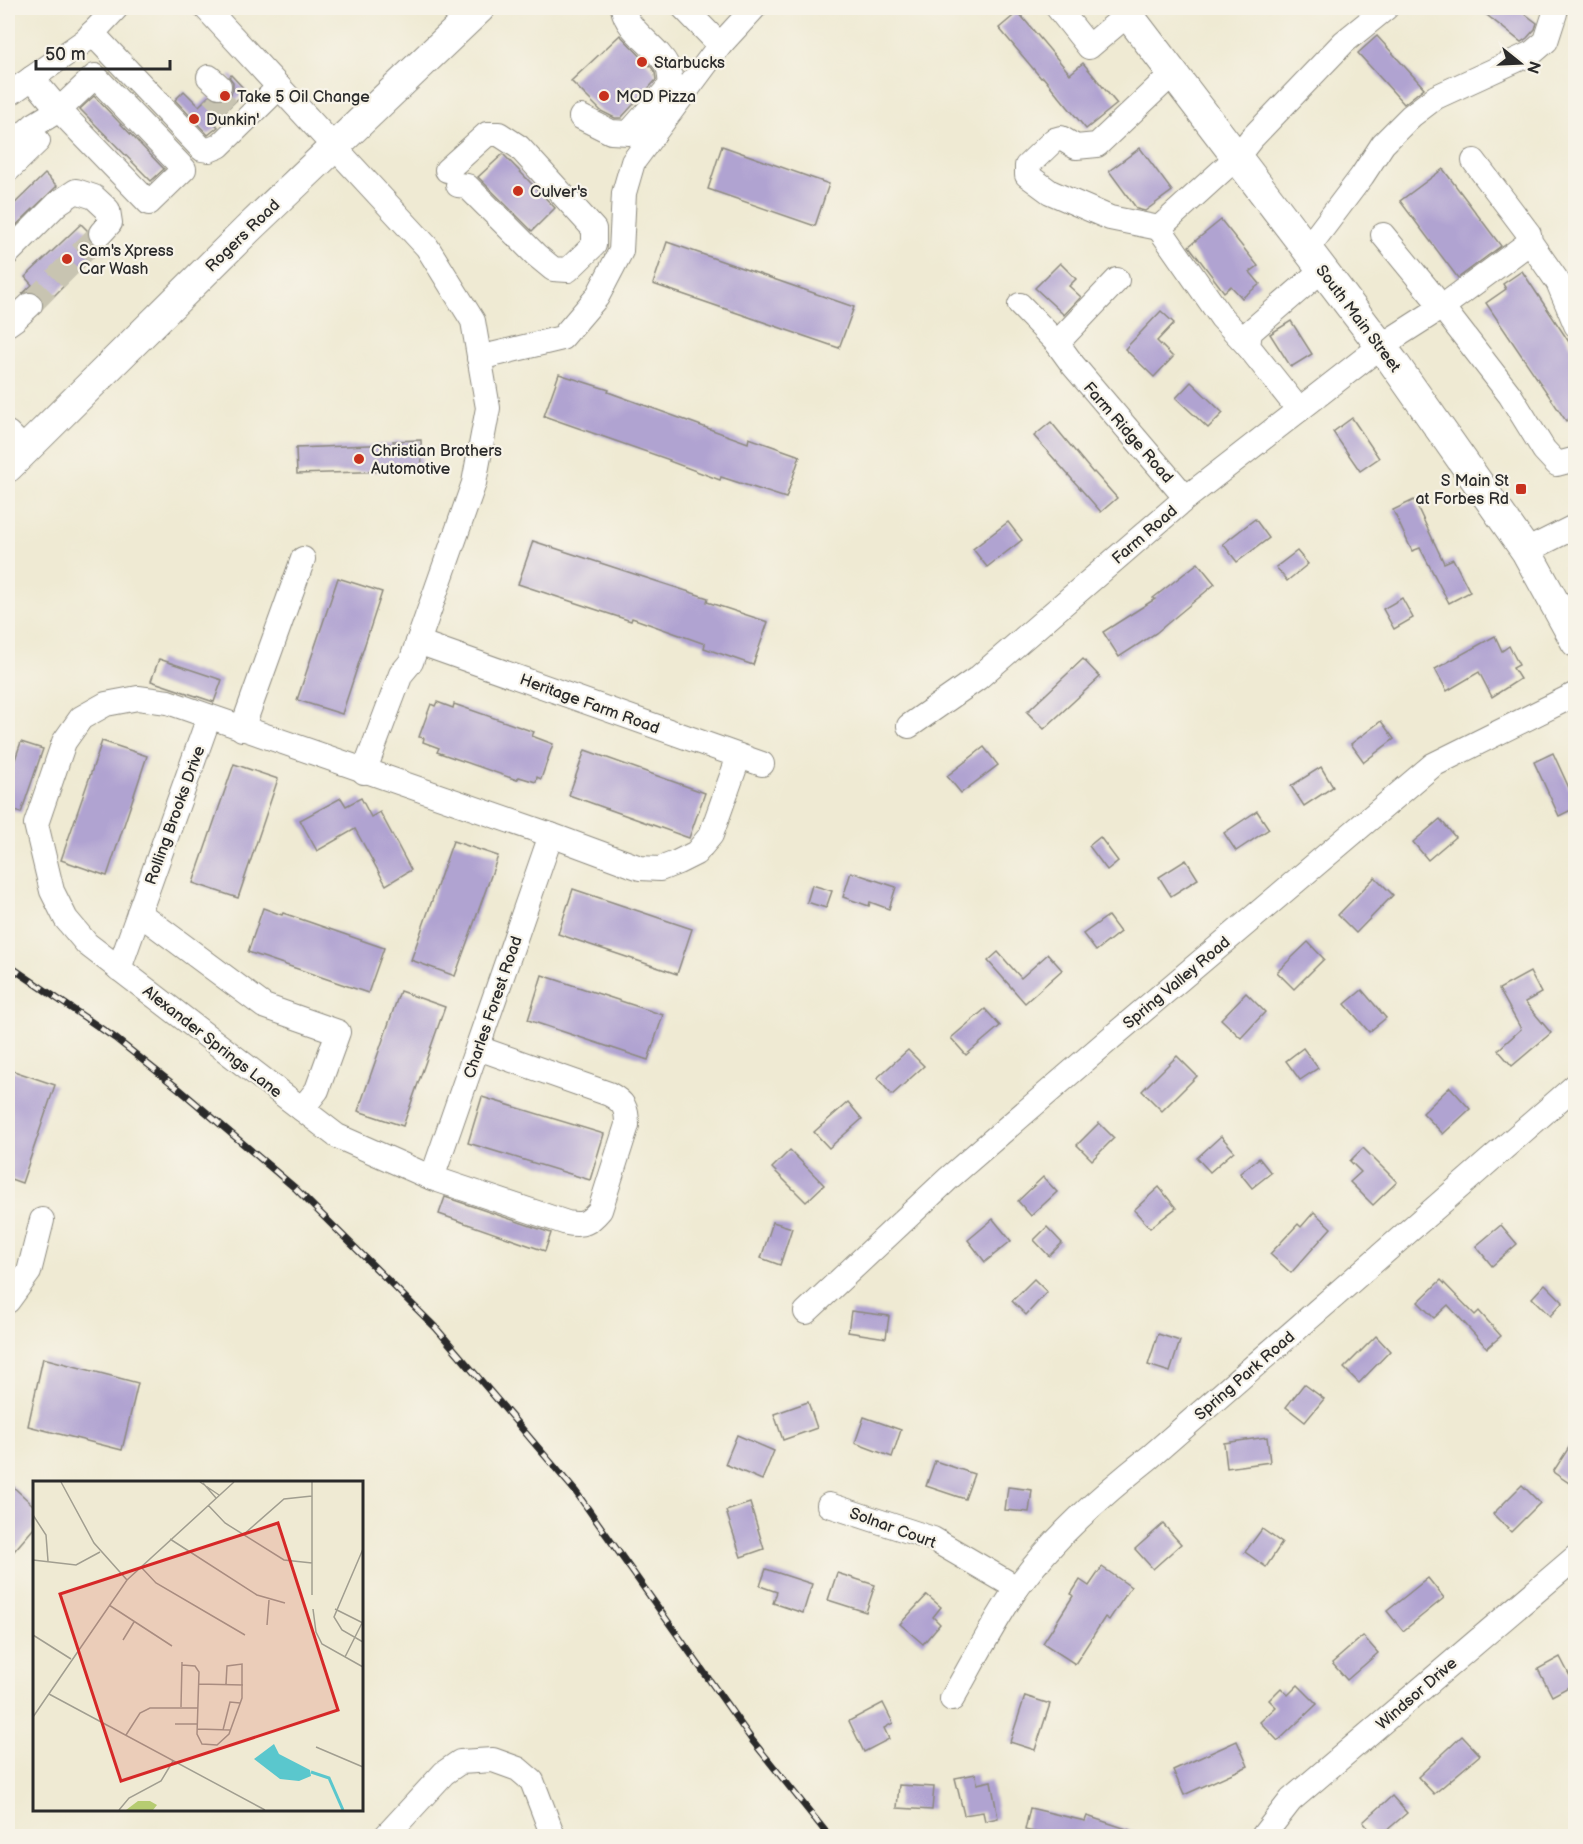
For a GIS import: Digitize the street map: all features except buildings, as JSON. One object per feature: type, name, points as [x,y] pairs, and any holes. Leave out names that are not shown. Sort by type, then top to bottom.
[{"type":"main road","name":"Rogers Road","points":[[13,450],[480,8]]},
{"type":"main road","name":"South Main Street","points":[[1126,11],[1381,346],[1526,551],[1575,642]]},
{"type":"street","points":[[8,95],[86,40],[116,8]]},
{"type":"street","points":[[206,8],[427,247],[473,321],[488,408],[474,483],[415,652],[416,677],[372,774]]},
{"type":"street","points":[[581,117],[611,132],[629,133],[670,85],[669,67],[645,38],[625,19],[623,8]]},
{"type":"street","points":[[684,8],[720,45]]},
{"type":"street","points":[[479,358],[562,338],[597,297],[621,251],[624,193],[633,162],[720,45],[754,8]]},
{"type":"street","points":[[1058,8],[1089,48],[1126,11]]},
{"type":"street","points":[[1159,228],[1237,157],[1251,139],[1344,42],[1386,8]]},
{"type":"street","points":[[1248,346],[1250,332],[1315,259],[1383,144],[1436,97],[1532,53],[1546,41],[1555,13]]},
{"type":"street","points":[[92,33],[202,149],[209,150],[219,146],[225,99],[279,87]]},
{"type":"street","points":[[1173,73],[1097,146],[1076,147],[1061,138],[1054,140],[1028,166],[1027,175],[1050,192],[1110,218],[1159,228],[1222,318],[1248,346],[1299,410]]},
{"type":"street","points":[[8,148],[34,124],[59,110],[95,76],[184,169],[149,203],[59,110],[32,78]]},
{"type":"street","points":[[8,170],[48,132],[59,110]]},
{"type":"street","points":[[487,134],[499,134],[519,147],[594,229],[594,245],[568,270],[553,269],[467,186],[452,177],[487,134]]},
{"type":"street","points":[[1474,161],[1529,234],[1530,242],[1558,282],[1575,325]]},
{"type":"street","points":[[8,253],[58,203],[76,191],[94,197],[108,210],[110,223],[101,233]]},
{"type":"street","points":[[1383,235],[1510,395],[1544,450],[1557,464],[1575,459]]},
{"type":"street","name":"Farm Road","points":[[909,726],[978,678],[1186,498],[1381,346],[1442,307],[1530,242]]},
{"type":"street","points":[[1058,343],[1117,280]]},
{"type":"street","points":[[8,324],[30,304]]},
{"type":"street","name":"Farm Ridge Road","points":[[1020,304],[1058,343],[1072,365],[1186,498]]},
{"type":"street","points":[[1526,551],[1575,526]]},
{"type":"street","points":[[243,729],[303,559]]},
{"type":"street","name":"Heritage Farm Road","points":[[415,652],[762,764]]},
{"type":"street","name":"Spring Valley Road","points":[[807,1312],[966,1163],[1433,765],[1575,694]]},
{"type":"street","name":"Alexander Springs Lane","points":[[478,1048],[609,1094],[620,1100],[627,1113],[627,1125],[600,1210],[592,1219],[579,1225],[432,1178],[337,1136],[87,944],[66,919],[52,891],[36,824],[64,742],[81,718],[105,704],[138,698],[168,702],[640,868],[660,869],[696,853],[711,835],[739,756]]},
{"type":"street","name":"Rolling Brooks Drive","points":[[119,969],[209,717]]},
{"type":"street","name":"Charles Forest Road","points":[[432,1178],[550,836]]},
{"type":"street","points":[[139,913],[264,1006],[338,1032],[317,1090],[302,1109]]},
{"type":"street","name":"Spring Park Road","points":[[952,1699],[1017,1588],[1046,1552],[1088,1510],[1575,1085]]},
{"type":"street","points":[[8,1302],[29,1272],[42,1220]]},
{"type":"street","name":"Solnar Court","points":[[829,1505],[933,1539],[1017,1588]]},
{"type":"street","name":"Windsor Drive","points":[[1263,1836],[1291,1800],[1575,1557]]},
{"type":"street","points":[[386,1836],[444,1773],[460,1762],[493,1760],[518,1769],[532,1780],[553,1836]]},
{"type":"tunnel","points":[[212,93],[228,109]]},
{"type":"tunnel","points":[[30,305],[101,233]]},
{"type":"railway","points":[[8,965],[115,1038],[179,1089],[295,1188],[436,1328],[576,1492],[752,1740],[829,1836]]},
{"type":"place","name":"Starbucks","points":[[642,62]]},
{"type":"place","name":"Take 5 Oil Change","points":[[225,96]]},
{"type":"place","name":"MOD Pizza","points":[[604,96]]},
{"type":"place","name":"Dunkin'","points":[[194,119]]},
{"type":"place","name":"Culver's","points":[[518,191]]},
{"type":"place","name":"Sam's Xpress Car Wash","points":[[67,259]]},
{"type":"place","name":"Christian Brothers Automotive","points":[[359,459]]},
{"type":"place","name":"S Main St at Forbes Rd","points":[[1521,489]]}]
